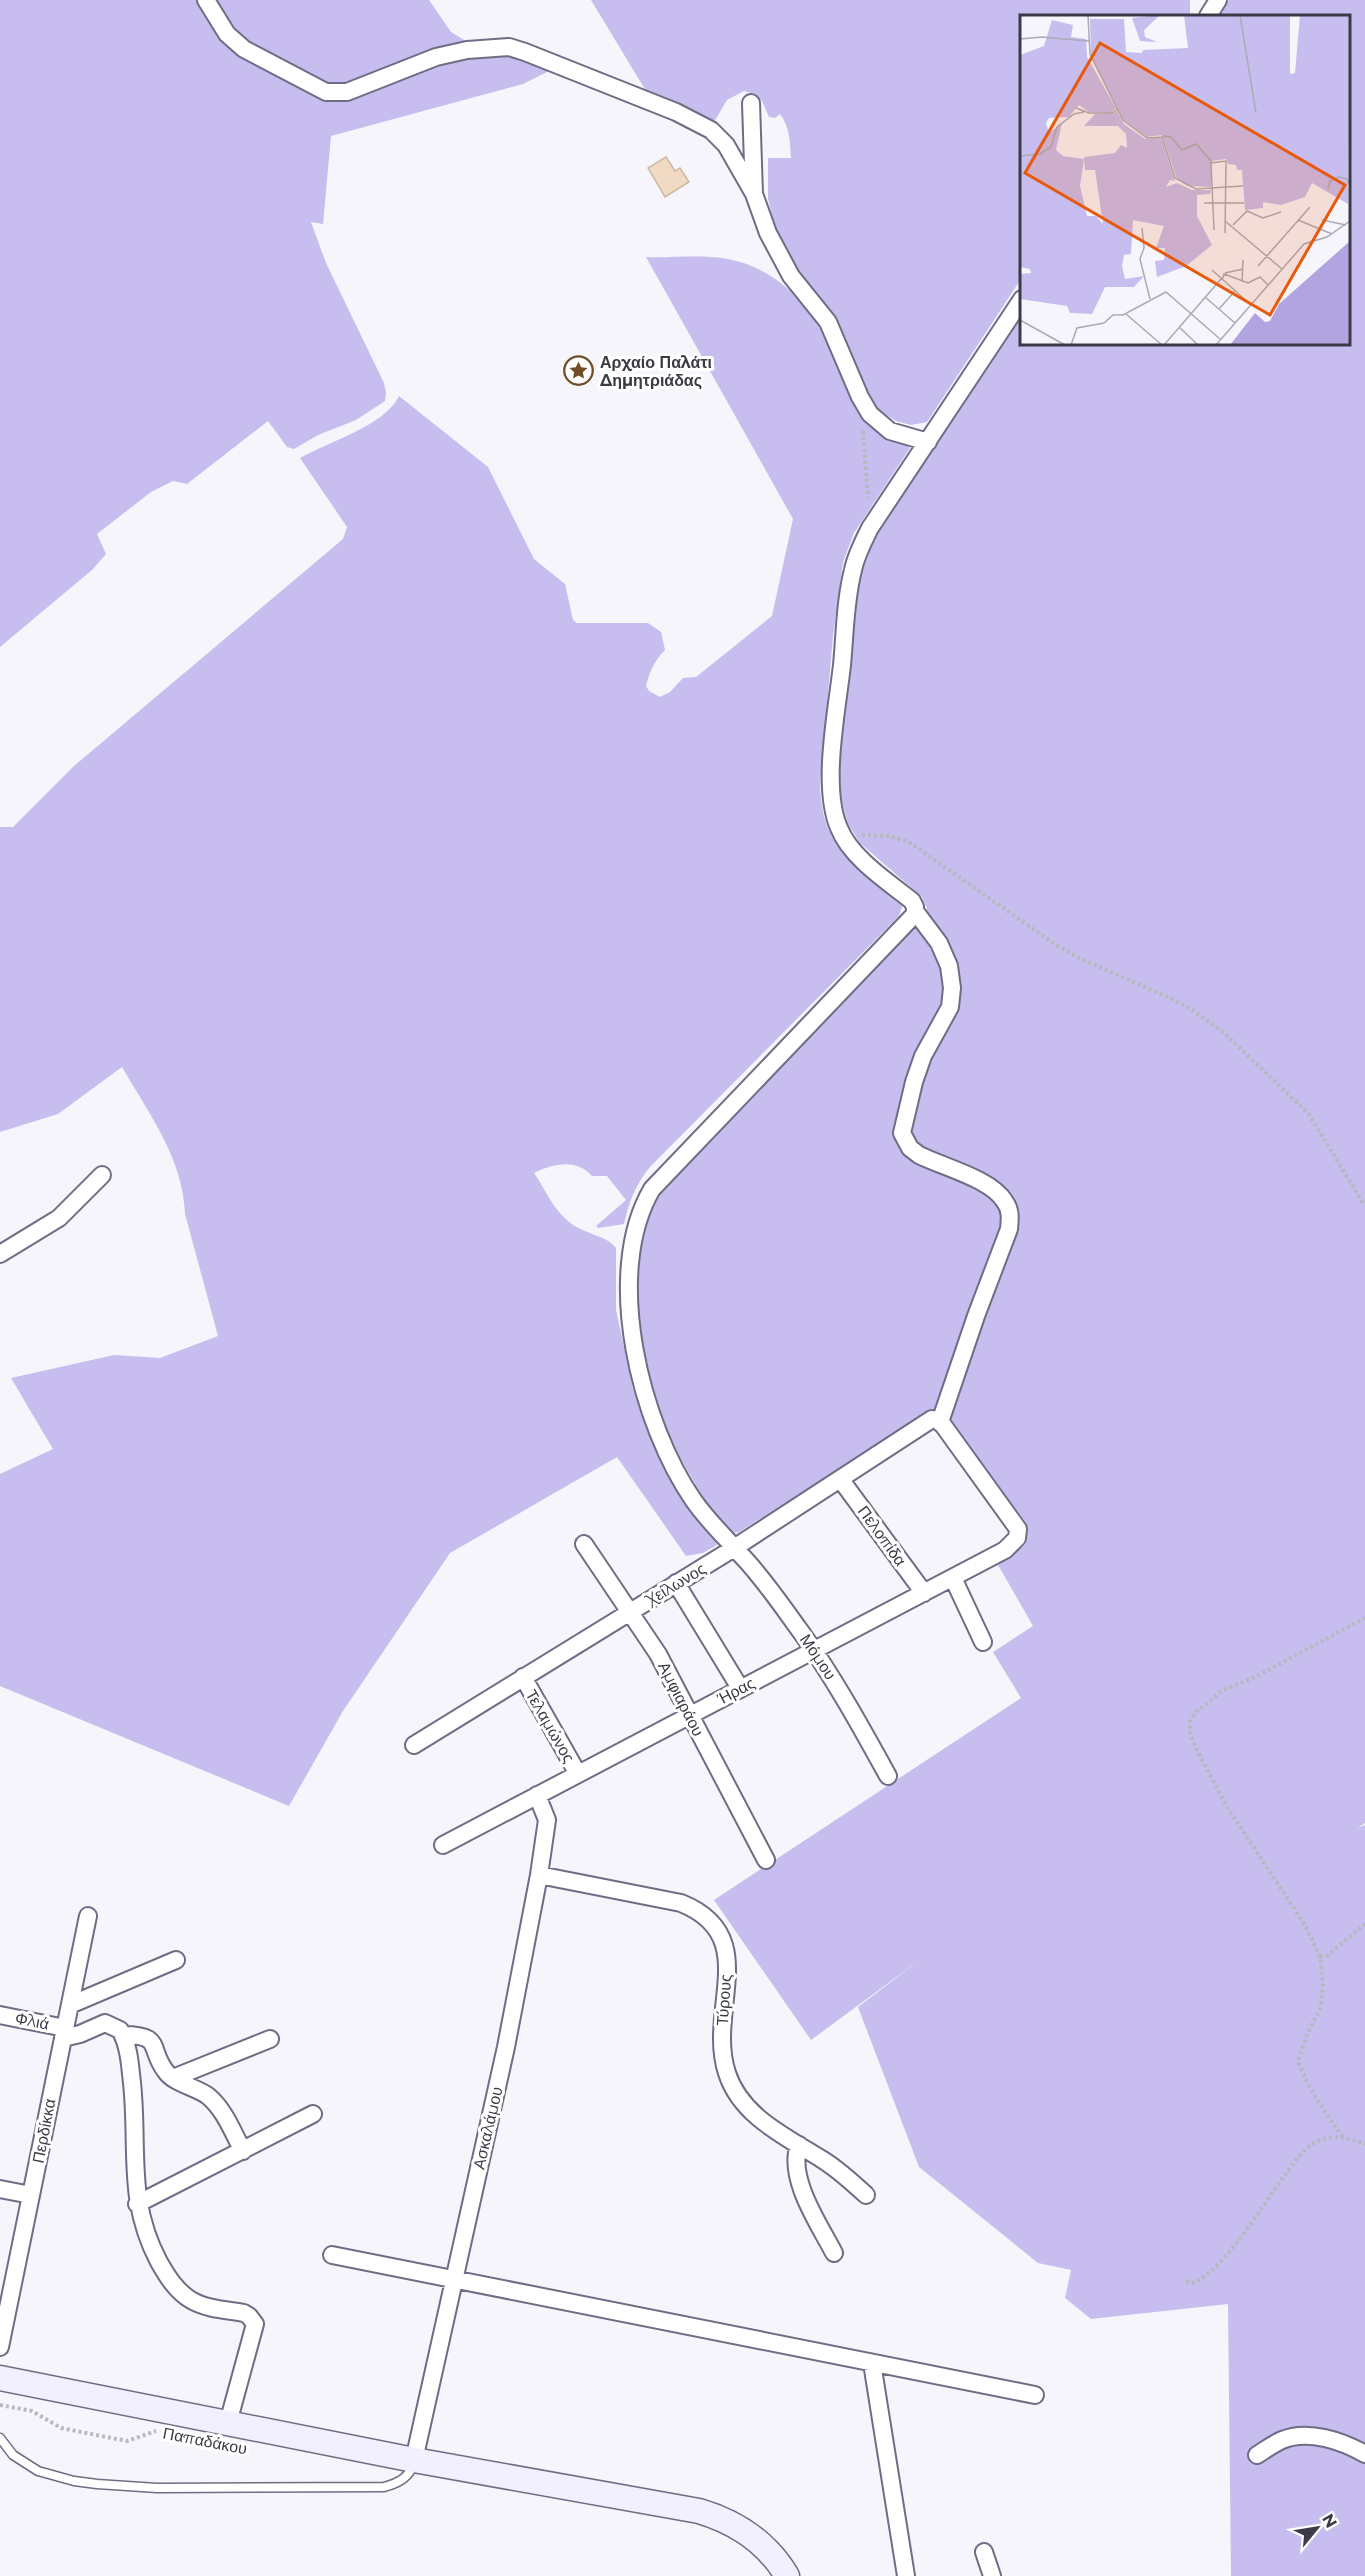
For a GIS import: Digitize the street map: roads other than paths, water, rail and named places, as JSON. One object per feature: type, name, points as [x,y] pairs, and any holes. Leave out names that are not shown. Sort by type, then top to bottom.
[{"type":"street","points":[[207,0],[226,34],[244,49],[326,92],[347,92],[436,57],[467,50],[509,47],[676,112],[711,130],[726,145],[754,194],[768,233],[791,276],[828,322],[866,408],[879,424],[890,431],[928,442]]},
{"type":"street","points":[[1209,15],[1218,0]]},
{"type":"street","points":[[751,103],[754,194]]},
{"type":"street","points":[[937,1420],[1009,1229],[1010,1217],[1004,1200],[993,1189],[919,1155],[910,1148],[902,1133],[914,1082],[924,1056],[950,1006],[952,988],[949,966],[939,944],[915,911],[912,901],[853,850],[843,837],[832,804],[833,756],[850,584],[857,554],[870,528],[1020,302]]},
{"type":"street","name":"Μόμου","points":[[888,1776],[840,1690],[814,1650],[734,1547],[702,1512],[684,1485],[656,1425],[632,1336],[628,1300],[631,1263],[641,1215],[648,1196],[663,1175],[909,921],[915,911]]},
{"type":"street","points":[[0,1254],[59,1218],[102,1175]]},
{"type":"street","name":"Χείλωνος","points":[[414,1745],[937,1420]]},
{"type":"street","name":"Ήρας","points":[[443,1845],[1009,1547],[1017,1538],[1018,1529],[937,1420]]},
{"type":"street","name":"Πελοπίδα","points":[[841,1480],[924,1593]]},
{"type":"street","name":"Αμφιαράου","points":[[584,1544],[658,1654],[766,1860]]},
{"type":"street","points":[[953,1578],[982,1642]]},
{"type":"street","points":[[676,1583],[740,1689]]},
{"type":"street","name":"Τελαμώνος","points":[[523,1677],[578,1774]]},
{"type":"street","name":"Ασκαλάμου","points":[[414,2460],[506,2047],[540,1875],[547,1820],[537,1796]]},
{"type":"street","name":"Τύρους","points":[[540,1875],[681,1903],[696,1909],[712,1921],[720,1933],[726,1950],[721,2042],[731,2084],[752,2113],[826,2162],[866,2195]]},
{"type":"street","name":"Περδίκκα","points":[[0,2347],[88,1916]]},
{"type":"street","points":[[70,2005],[176,1960]]},
{"type":"street","name":"Φλιά","points":[[0,2015],[64,2033]]},
{"type":"street","points":[[64,2033],[80,2034],[105,2023],[115,2026],[123,2035],[133,2094],[137,2204],[155,2255],[182,2294],[202,2305],[244,2313],[255,2324],[228,2423]]},
{"type":"street","points":[[123,2035],[143,2035],[150,2040],[167,2074],[200,2091],[213,2101],[243,2151]]},
{"type":"street","points":[[173,2078],[270,2039]]},
{"type":"street","points":[[137,2204],[313,2114]]},
{"type":"street","points":[[799,2145],[795,2156],[796,2170],[834,2253]]},
{"type":"street","points":[[0,2189],[31,2195]]},
{"type":"street","points":[[332,2255],[1035,2395]]},
{"type":"street","points":[[872,2363],[906,2576]]},
{"type":"street","name":"Παπαδάκου","points":[[0,2378],[414,2460],[716,2516],[746,2531],[760,2542],[787,2576]]},
{"type":"street","points":[[1257,2456],[1281,2440],[1293,2436],[1327,2438],[1347,2444],[1365,2454]]},
{"type":"street","points":[[984,2552],[992,2576]]},
{"type":"lane","points":[[0,2438],[13,2455],[38,2470],[74,2481],[157,2488],[384,2487],[409,2474],[414,2460]]},
{"type":"place","name":"Αρχαίο Παλάτι Δημητριάδας","points":[[579,371]]}]
